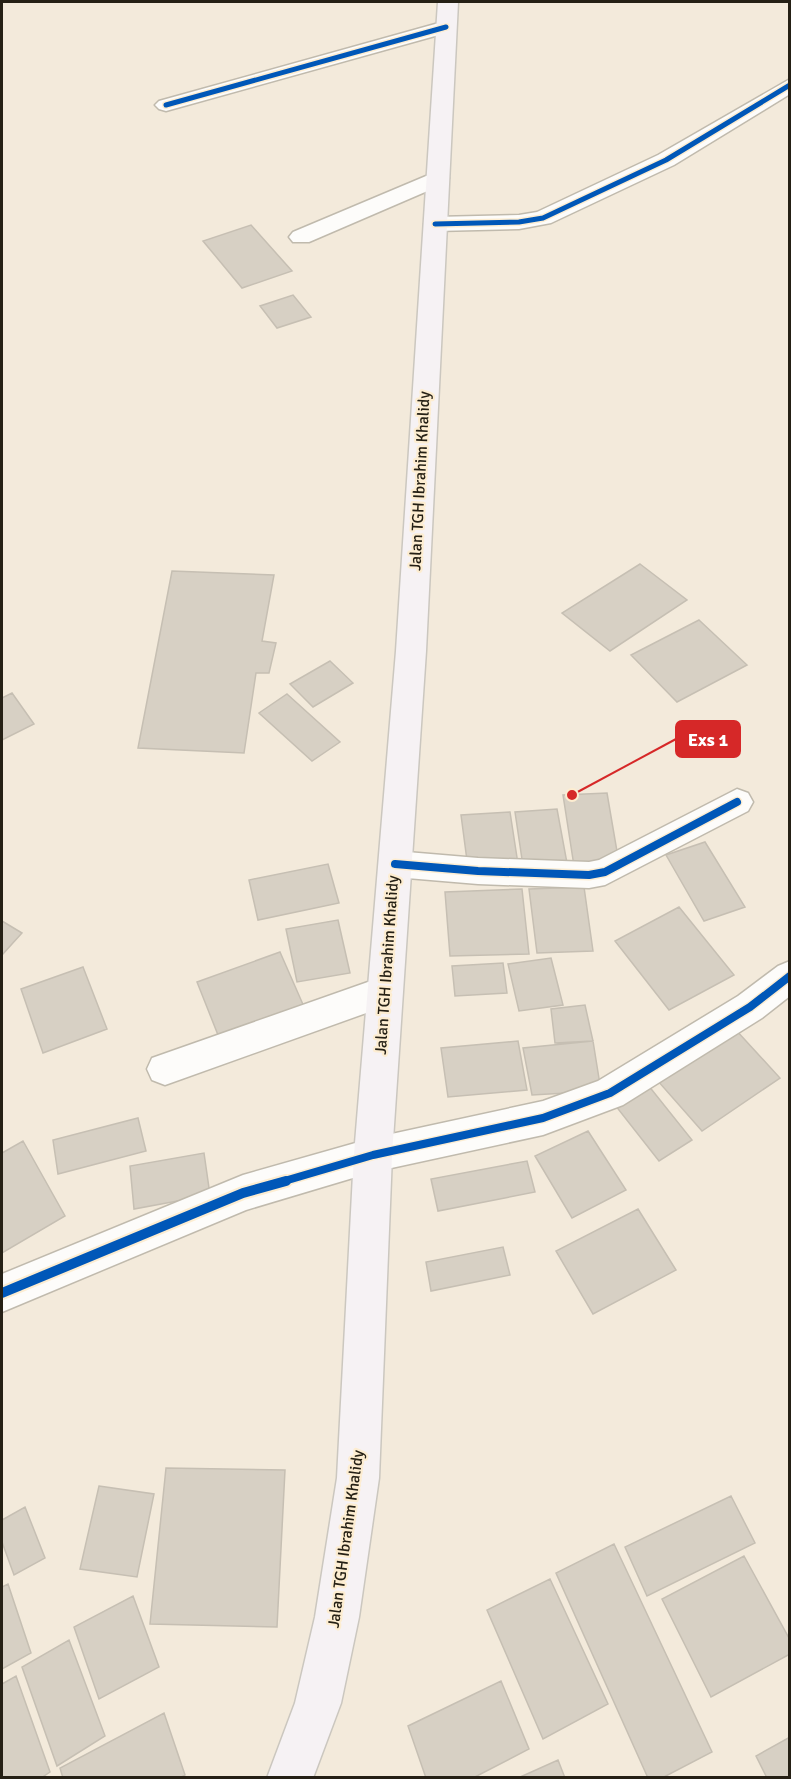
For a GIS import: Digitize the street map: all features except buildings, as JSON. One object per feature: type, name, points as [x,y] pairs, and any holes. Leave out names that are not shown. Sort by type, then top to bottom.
[{"type":"main road","name":"Jalan TGH Ibrahim Khalidy","points":[[290,1778],[318,1703],[336,1617],[358,1478],[373,1155],[411,651],[447,14]]},
{"type":"street","points":[[166,105],[447,14]]},
{"type":"street","points":[[435,224],[519,222],[543,218],[666,160],[789,85]]},
{"type":"street","points":[[301,237],[438,178]]},
{"type":"street","points":[[395,864],[488,872],[589,876],[605,872],[737,802]]},
{"type":"street","points":[[2,1293],[243,1193],[373,1155],[543,1118],[610,1093],[750,1007],[789,976]]},
{"type":"street","points":[[165,1069],[385,991]]},
{"type":"cycle path","points":[[166,105],[446,27]]},
{"type":"cycle path","points":[[435,224],[519,222],[543,218],[666,160],[790,85]]},
{"type":"cycle path","points":[[395,864],[478,871],[589,875],[605,872],[737,802]]},
{"type":"cycle path","points":[[2,1293],[243,1193],[373,1155],[543,1118],[610,1093],[750,1007],[790,976]]},
{"type":"place","name":"Exs 1","points":[[572,795]]}]
